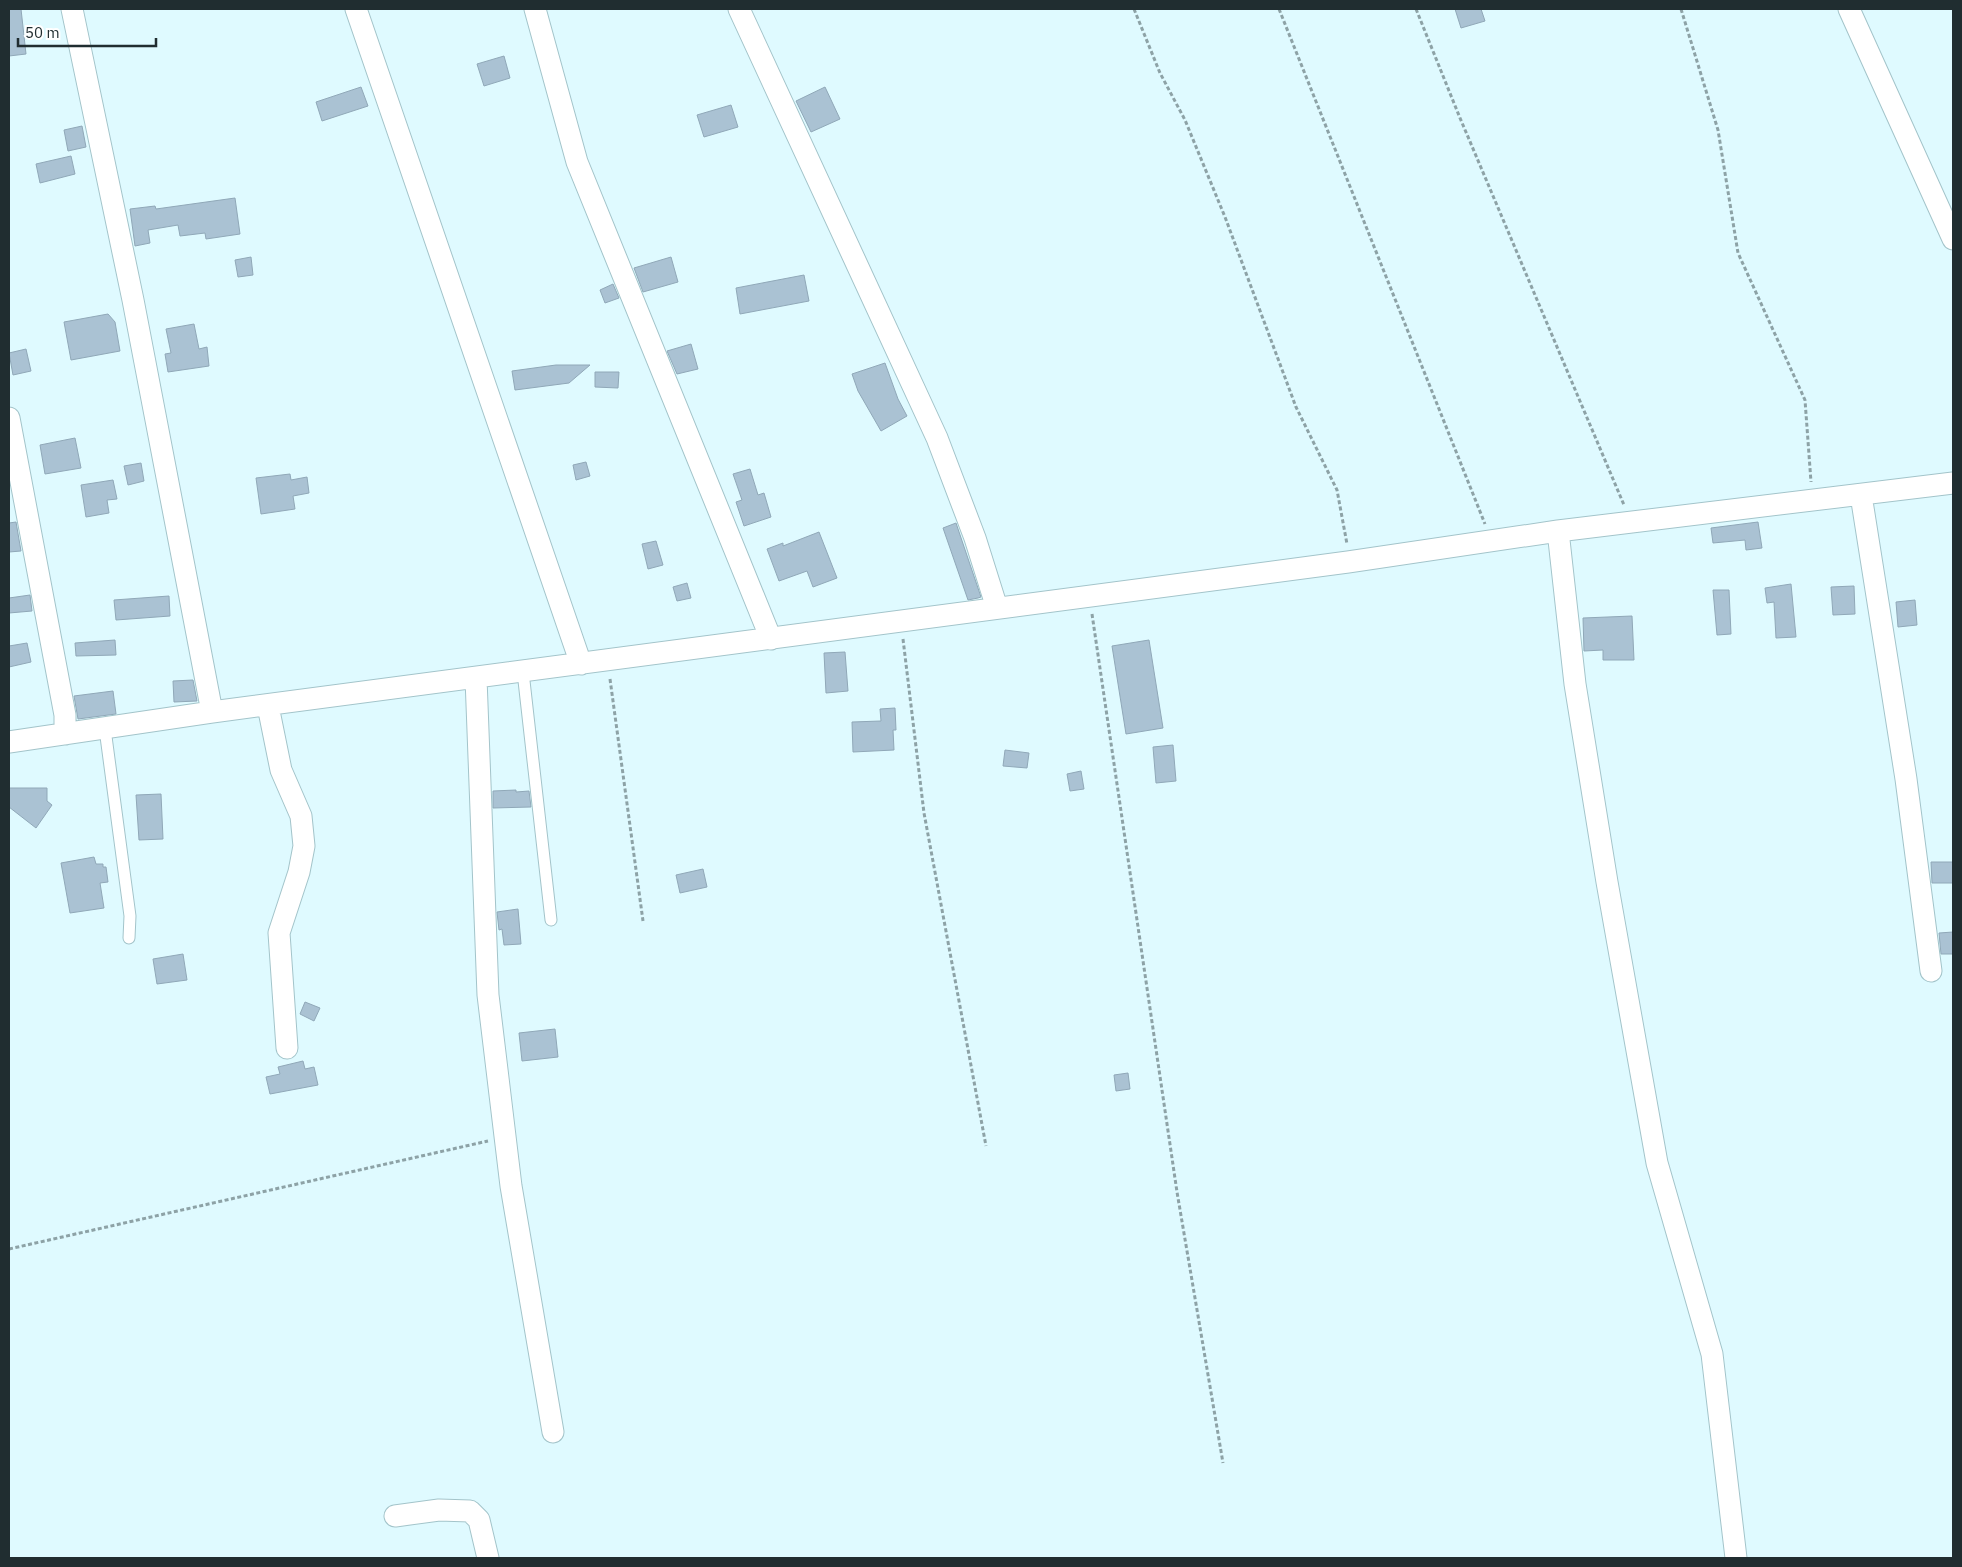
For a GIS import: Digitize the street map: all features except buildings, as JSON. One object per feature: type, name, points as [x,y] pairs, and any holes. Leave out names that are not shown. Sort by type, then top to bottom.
[{"type":"street","points":[[72,9],[133,300],[212,712]]},
{"type":"street","points":[[356,9],[581,664]]},
{"type":"street","points":[[535,9],[577,162],[771,639]]},
{"type":"street","points":[[739,9],[937,438],[975,538],[997,608]]},
{"type":"street","points":[[1849,9],[1953,239]]},
{"type":"street","points":[[9,418],[65,715],[65,734]]},
{"type":"street","points":[[9,742],[212,712],[1348,562],[1558,531],[1953,483]]},
{"type":"street","points":[[1861,495],[1906,779],[1931,971]]},
{"type":"street","points":[[1558,531],[1575,684],[1606,882],[1657,1163],[1712,1354],[1736,1558]]},
{"type":"street","points":[[476,678],[488,994],[511,1186],[553,1432]]},
{"type":"street","points":[[268,706],[281,770],[302,816],[304,846],[299,872],[279,934],[287,1048]]},
{"type":"street","points":[[396,1516],[439,1510],[470,1511],[478,1520],[488,1558]]},
{"type":"lane","points":[[523,672],[551,920]]},
{"type":"lane","points":[[105,729],[130,916],[129,938]]},
{"type":"path","points":[[1134,9],[1160,73],[1186,120],[1222,208],[1296,407],[1337,490],[1347,536],[1348,562]]},
{"type":"path","points":[[1279,9],[1492,541]]},
{"type":"path","points":[[1416,9],[1464,128],[1631,522]]},
{"type":"path","points":[[1681,9],[1718,130],[1738,253],[1805,400],[1812,500]]},
{"type":"path","points":[[1089,596],[1176,1182],[1223,1463]]},
{"type":"path","points":[[901,621],[924,813],[986,1146]]},
{"type":"path","points":[[608,661],[643,921]]},
{"type":"path","points":[[9,1249],[505,1136]]}]
